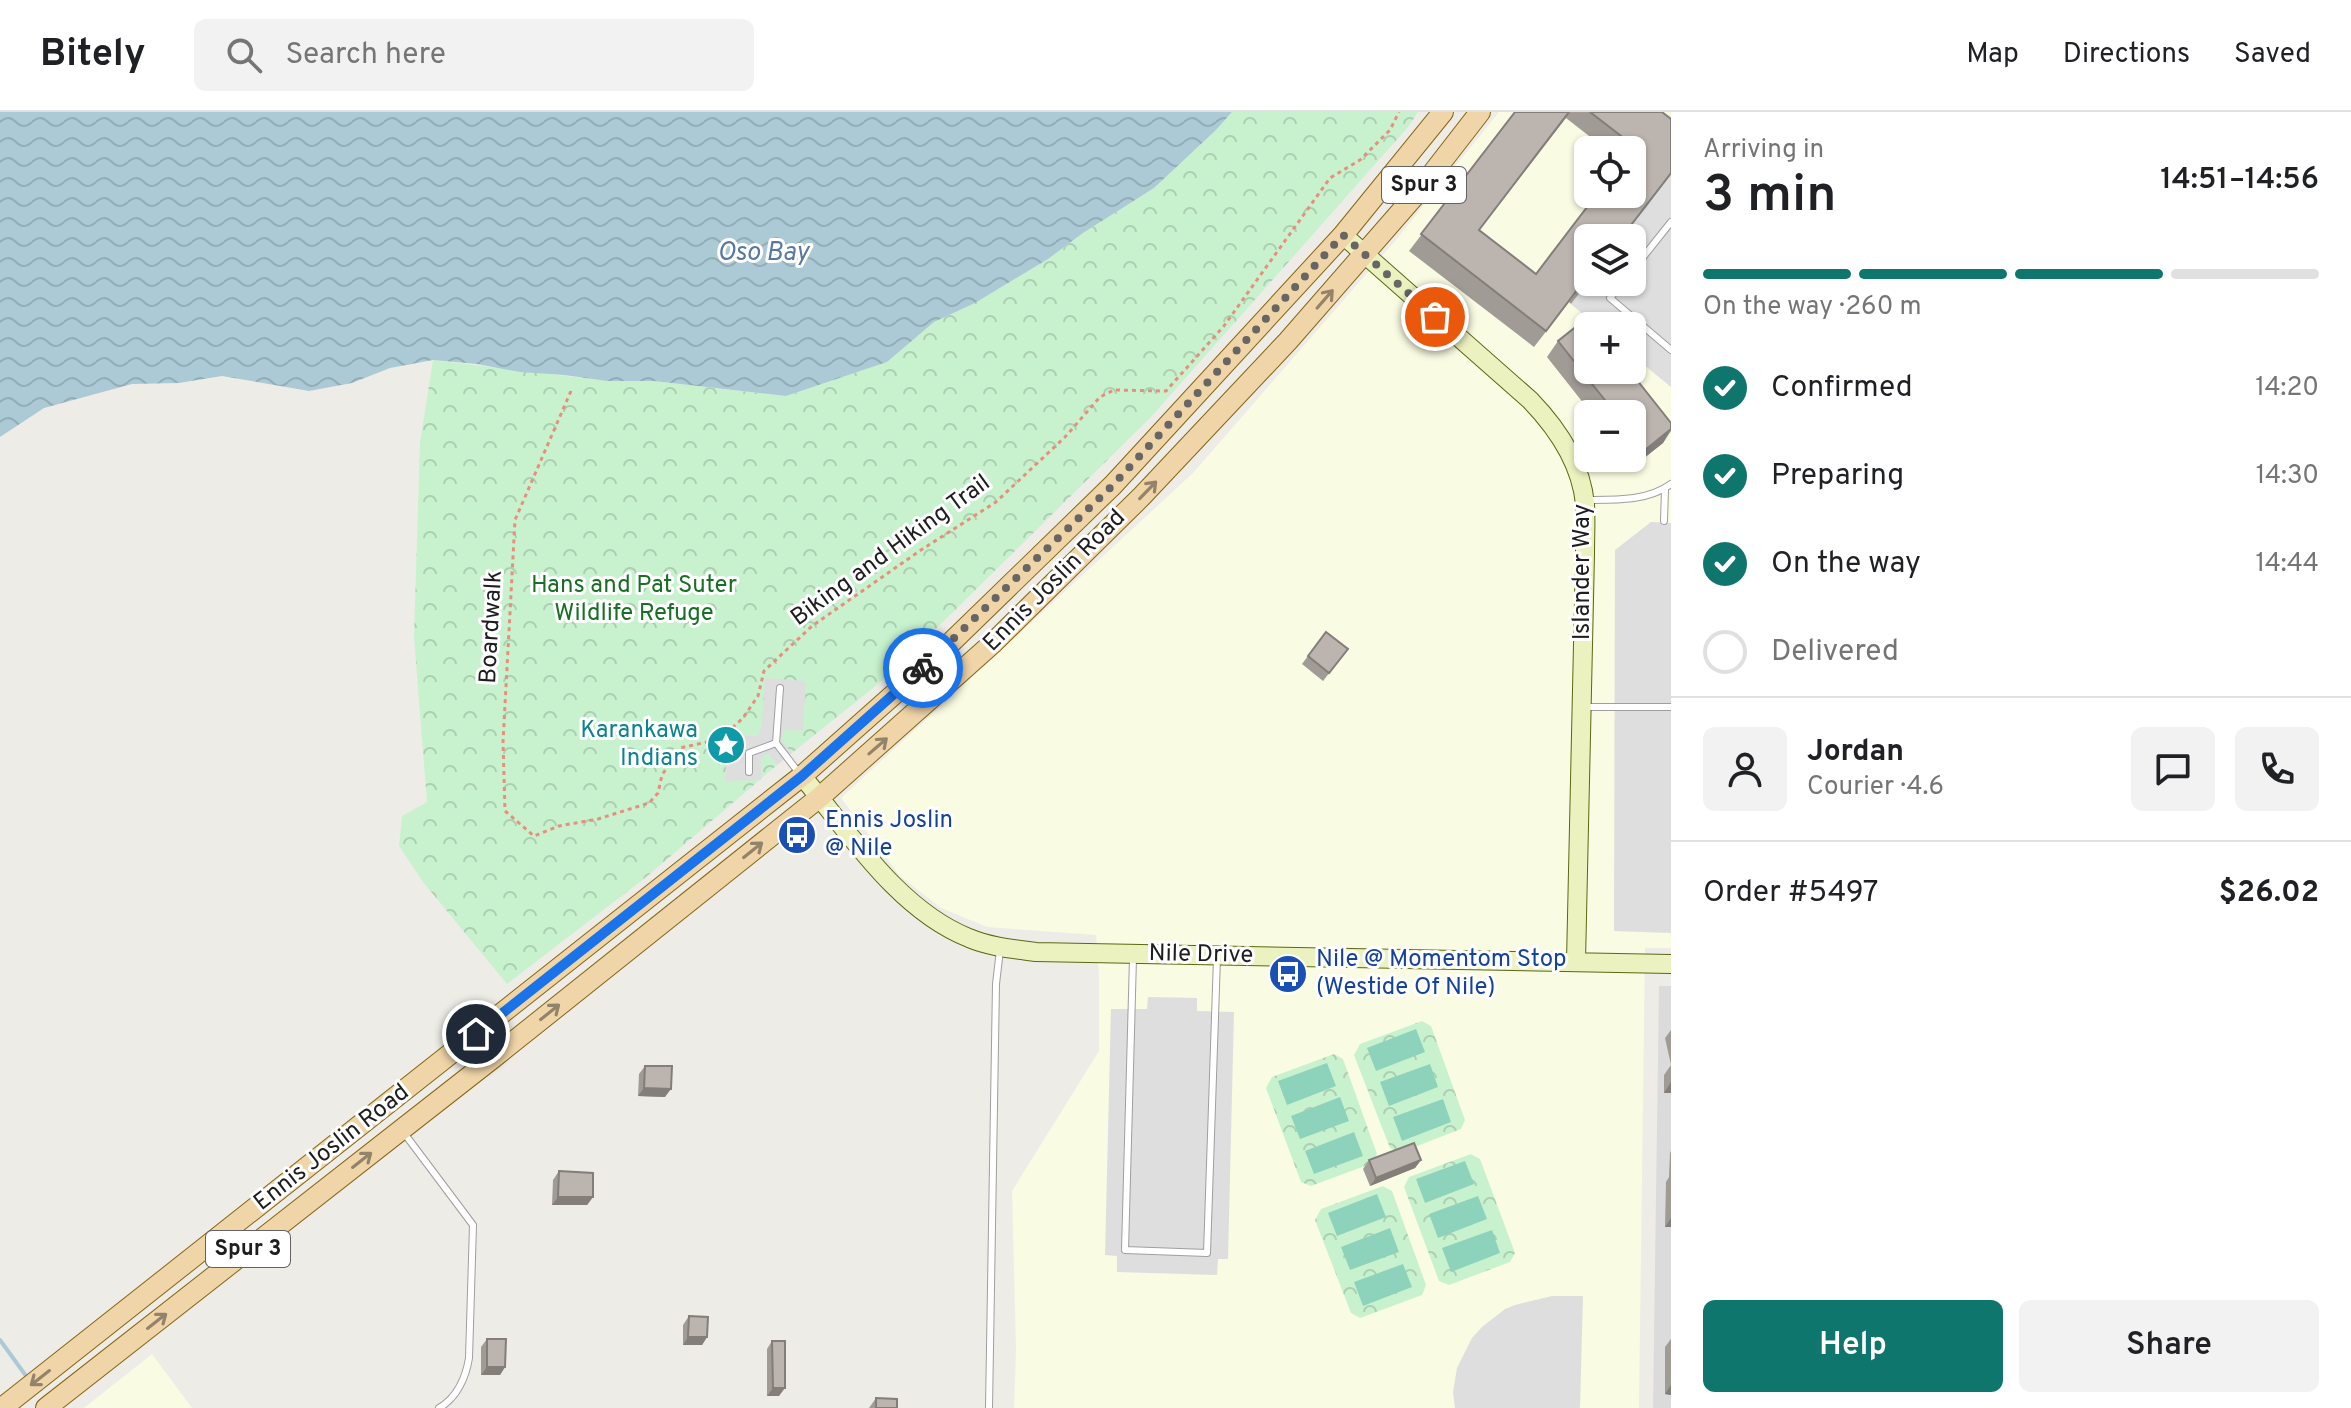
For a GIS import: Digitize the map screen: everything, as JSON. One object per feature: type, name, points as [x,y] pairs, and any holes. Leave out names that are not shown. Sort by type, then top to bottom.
[{"type":"main road","name":"Ennis Joslin Road","points":[[2,1408],[802,776],[937,656],[1113,485],[1343,235],[1443,112]]},
{"type":"main road","name":"Ennis Joslin Road","points":[[46,1408],[820,797],[994,642],[1142,496],[1288,341],[1418,192],[1480,112]]},
{"type":"main road","name":"Islander Way","points":[[1343,235],[1530,400],[1552,423],[1573,459],[1585,500],[1576,962]]},
{"type":"main road","name":"Nile Drive","points":[[802,776],[895,888],[947,927],[970,939],[1000,946],[1036,952],[1671,964]]},
{"type":"main road","points":[[384,1108],[401,1130]]},
{"type":"lane","points":[[1646,253],[1671,222]]},
{"type":"lane","points":[[1612,296],[1610,298],[1671,350]]},
{"type":"lane","points":[[1585,500],[1631,499],[1668,486],[1664,521]]},
{"type":"lane","points":[[780,688],[776,743],[802,776]]},
{"type":"lane","points":[[1582,707],[1671,707]]},
{"type":"lane","points":[[749,772],[749,753],[776,743]]},
{"type":"lane","points":[[989,1408],[996,984],[1000,946]]},
{"type":"lane","points":[[1133,953],[1125,1250],[1207,1253],[1217,955]]},
{"type":"lane","points":[[401,1130],[473,1225],[466,1377],[439,1408]]},
{"type":"path","name":"Biking and Hiking Trail","points":[[559,826],[598,819],[649,803],[658,793],[662,775],[680,748],[716,740],[743,718],[758,696],[764,671],[812,626],[996,502],[1065,437],[1100,397],[1114,390],[1166,391],[1224,326],[1330,178],[1360,160],[1390,130],[1399,112]]},
{"type":"path","name":"Boardwalk","points":[[559,826],[534,836],[505,811],[503,742],[515,520],[571,391]]},
{"type":"shaded area","points":[[1499,112],[1671,112],[1671,948],[1645,948],[1639,1408],[1014,1408],[1016,1350],[1012,1191],[1099,1051],[1096,935],[987,927],[941,908],[900,876],[841,798],[1193,473],[1395,241]]},
{"type":"shaded area","points":[[1671,174],[1671,387],[1646,366],[1646,312],[1580,312],[1571,304],[1577,296],[1646,296],[1646,224],[1633,224]]},
{"type":"shaded area","points":[[1651,522],[1671,523],[1671,933],[1614,931],[1615,550]]},
{"type":"shaded area","points":[[765,678],[806,681],[803,731],[783,730],[782,740],[792,753],[777,765],[768,753],[761,758],[761,780],[726,781],[725,736],[758,736],[762,725]]},
{"type":"shaded area","points":[[1659,986],[1671,986],[1671,1408],[1653,1408]]},
{"type":"shaded area","points":[[1148,997],[1197,998],[1197,1011],[1234,1012],[1228,1259],[1218,1259],[1217,1275],[1117,1272],[1117,1256],[1105,1255],[1111,1009],[1147,1009]]},
{"type":"shaded area","points":[[1552,1296],[1583,1296],[1580,1408],[1455,1408],[1453,1392],[1457,1368],[1472,1338],[1505,1309]]},
{"type":"shaded area","points":[[152,1354],[192,1408],[84,1408]]},
{"type":"green space","name":"Hans and Pat Suter Wildlife Refuge","points":[[1232,112],[1418,112],[1409,126],[1151,417],[888,676],[777,765],[645,878],[507,984],[423,882],[399,846],[402,816],[427,802],[414,637],[420,443],[433,360],[607,381],[654,381],[786,396],[887,362],[934,322],[975,303],[1048,259],[1154,188]]},
{"type":"green space","points":[[1422,1021],[1431,1026],[1465,1120],[1461,1129],[1399,1153],[1390,1148],[1354,1055],[1360,1044]]},
{"type":"green space","points":[[1416,1029],[1425,1052],[1376,1071],[1367,1048]]},
{"type":"green space","points":[[1334,1054],[1343,1059],[1377,1154],[1373,1163],[1311,1186],[1301,1182],[1266,1088],[1272,1077]]},
{"type":"green space","points":[[1327,1063],[1336,1086],[1287,1105],[1278,1081]]},
{"type":"green space","points":[[1430,1064],[1438,1087],[1389,1106],[1380,1082]]},
{"type":"green space","points":[[1340,1097],[1349,1121],[1300,1139],[1291,1116]]},
{"type":"green space","points":[[1443,1099],[1451,1122],[1402,1141],[1393,1117]]},
{"type":"green space","points":[[1354,1132],[1363,1156],[1314,1174],[1305,1151]]},
{"type":"green space","points":[[1471,1154],[1480,1159],[1515,1253],[1510,1262],[1449,1285],[1439,1281],[1404,1187],[1409,1177]]},
{"type":"green space","points":[[1465,1161],[1474,1184],[1425,1203],[1416,1179]]},
{"type":"green space","points":[[1383,1186],[1392,1191],[1426,1285],[1422,1295],[1360,1318],[1351,1313],[1315,1220],[1321,1209]]},
{"type":"green space","points":[[1377,1194],[1386,1217],[1337,1236],[1328,1213]]},
{"type":"green space","points":[[1478,1196],[1487,1219],[1438,1238],[1429,1214]]},
{"type":"green space","points":[[1390,1228],[1399,1252],[1350,1270],[1341,1247]]},
{"type":"green space","points":[[1492,1230],[1500,1253],[1451,1272],[1442,1248]]},
{"type":"green space","points":[[1403,1264],[1412,1287],[1363,1306],[1354,1282]]},
{"type":"water","name":"Oso Bay","points":[[0,112],[1232,112],[1154,188],[1048,259],[975,303],[934,322],[887,362],[786,396],[654,381],[607,381],[433,360],[390,368],[352,383],[309,391],[222,376],[179,383],[132,384],[44,408],[0,437]]},
{"type":"building","points":[[1515,112],[1569,112],[1479,230],[1536,274],[1574,224],[1574,294],[1546,331],[1421,234]]},
{"type":"building","points":[[1590,112],[1662,112],[1671,119],[1671,173],[1646,206],[1646,136],[1621,136]]},
{"type":"building","points":[[1586,208],[1644,208],[1632,224],[1574,224]]},
{"type":"building","points":[[1574,328],[1574,361],[1558,341]]},
{"type":"building","points":[[1592,384],[1640,384],[1671,423],[1671,429],[1646,449],[1646,400],[1605,400]]},
{"type":"building","points":[[1326,632],[1348,649],[1329,673],[1308,656]]},
{"type":"building","points":[[645,1066],[672,1066],[671,1089],[644,1088]]},
{"type":"building","points":[[1414,1143],[1421,1160],[1376,1178],[1369,1160]]},
{"type":"building","points":[[559,1171],[593,1173],[593,1197],[558,1197]]},
{"type":"building","points":[[689,1316],[708,1317],[707,1337],[688,1337]]},
{"type":"building","points":[[487,1339],[506,1339],[505,1367],[487,1367]]},
{"type":"building","points":[[772,1341],[785,1341],[785,1388],[773,1388]]},
{"type":"building","points":[[876,1398],[897,1399],[897,1408],[876,1408]]},
{"type":"waterway","points":[[0,1340],[29,1380]]},
{"type":"way so far","points":[[923,668],[1113,485],[1343,235],[1435,317]]},
{"type":"place","name":"Karankawa Indians","points":[[726,745]]},
{"type":"place","name":"Ennis Joslin @ Nile","points":[[797,835]]},
{"type":"place","name":"Nile @ Momentom Stop (Westide Of Nile)","points":[[1288,974]]},
{"type":"route","points":[[476,1034],[802,776],[923,668]]}]
